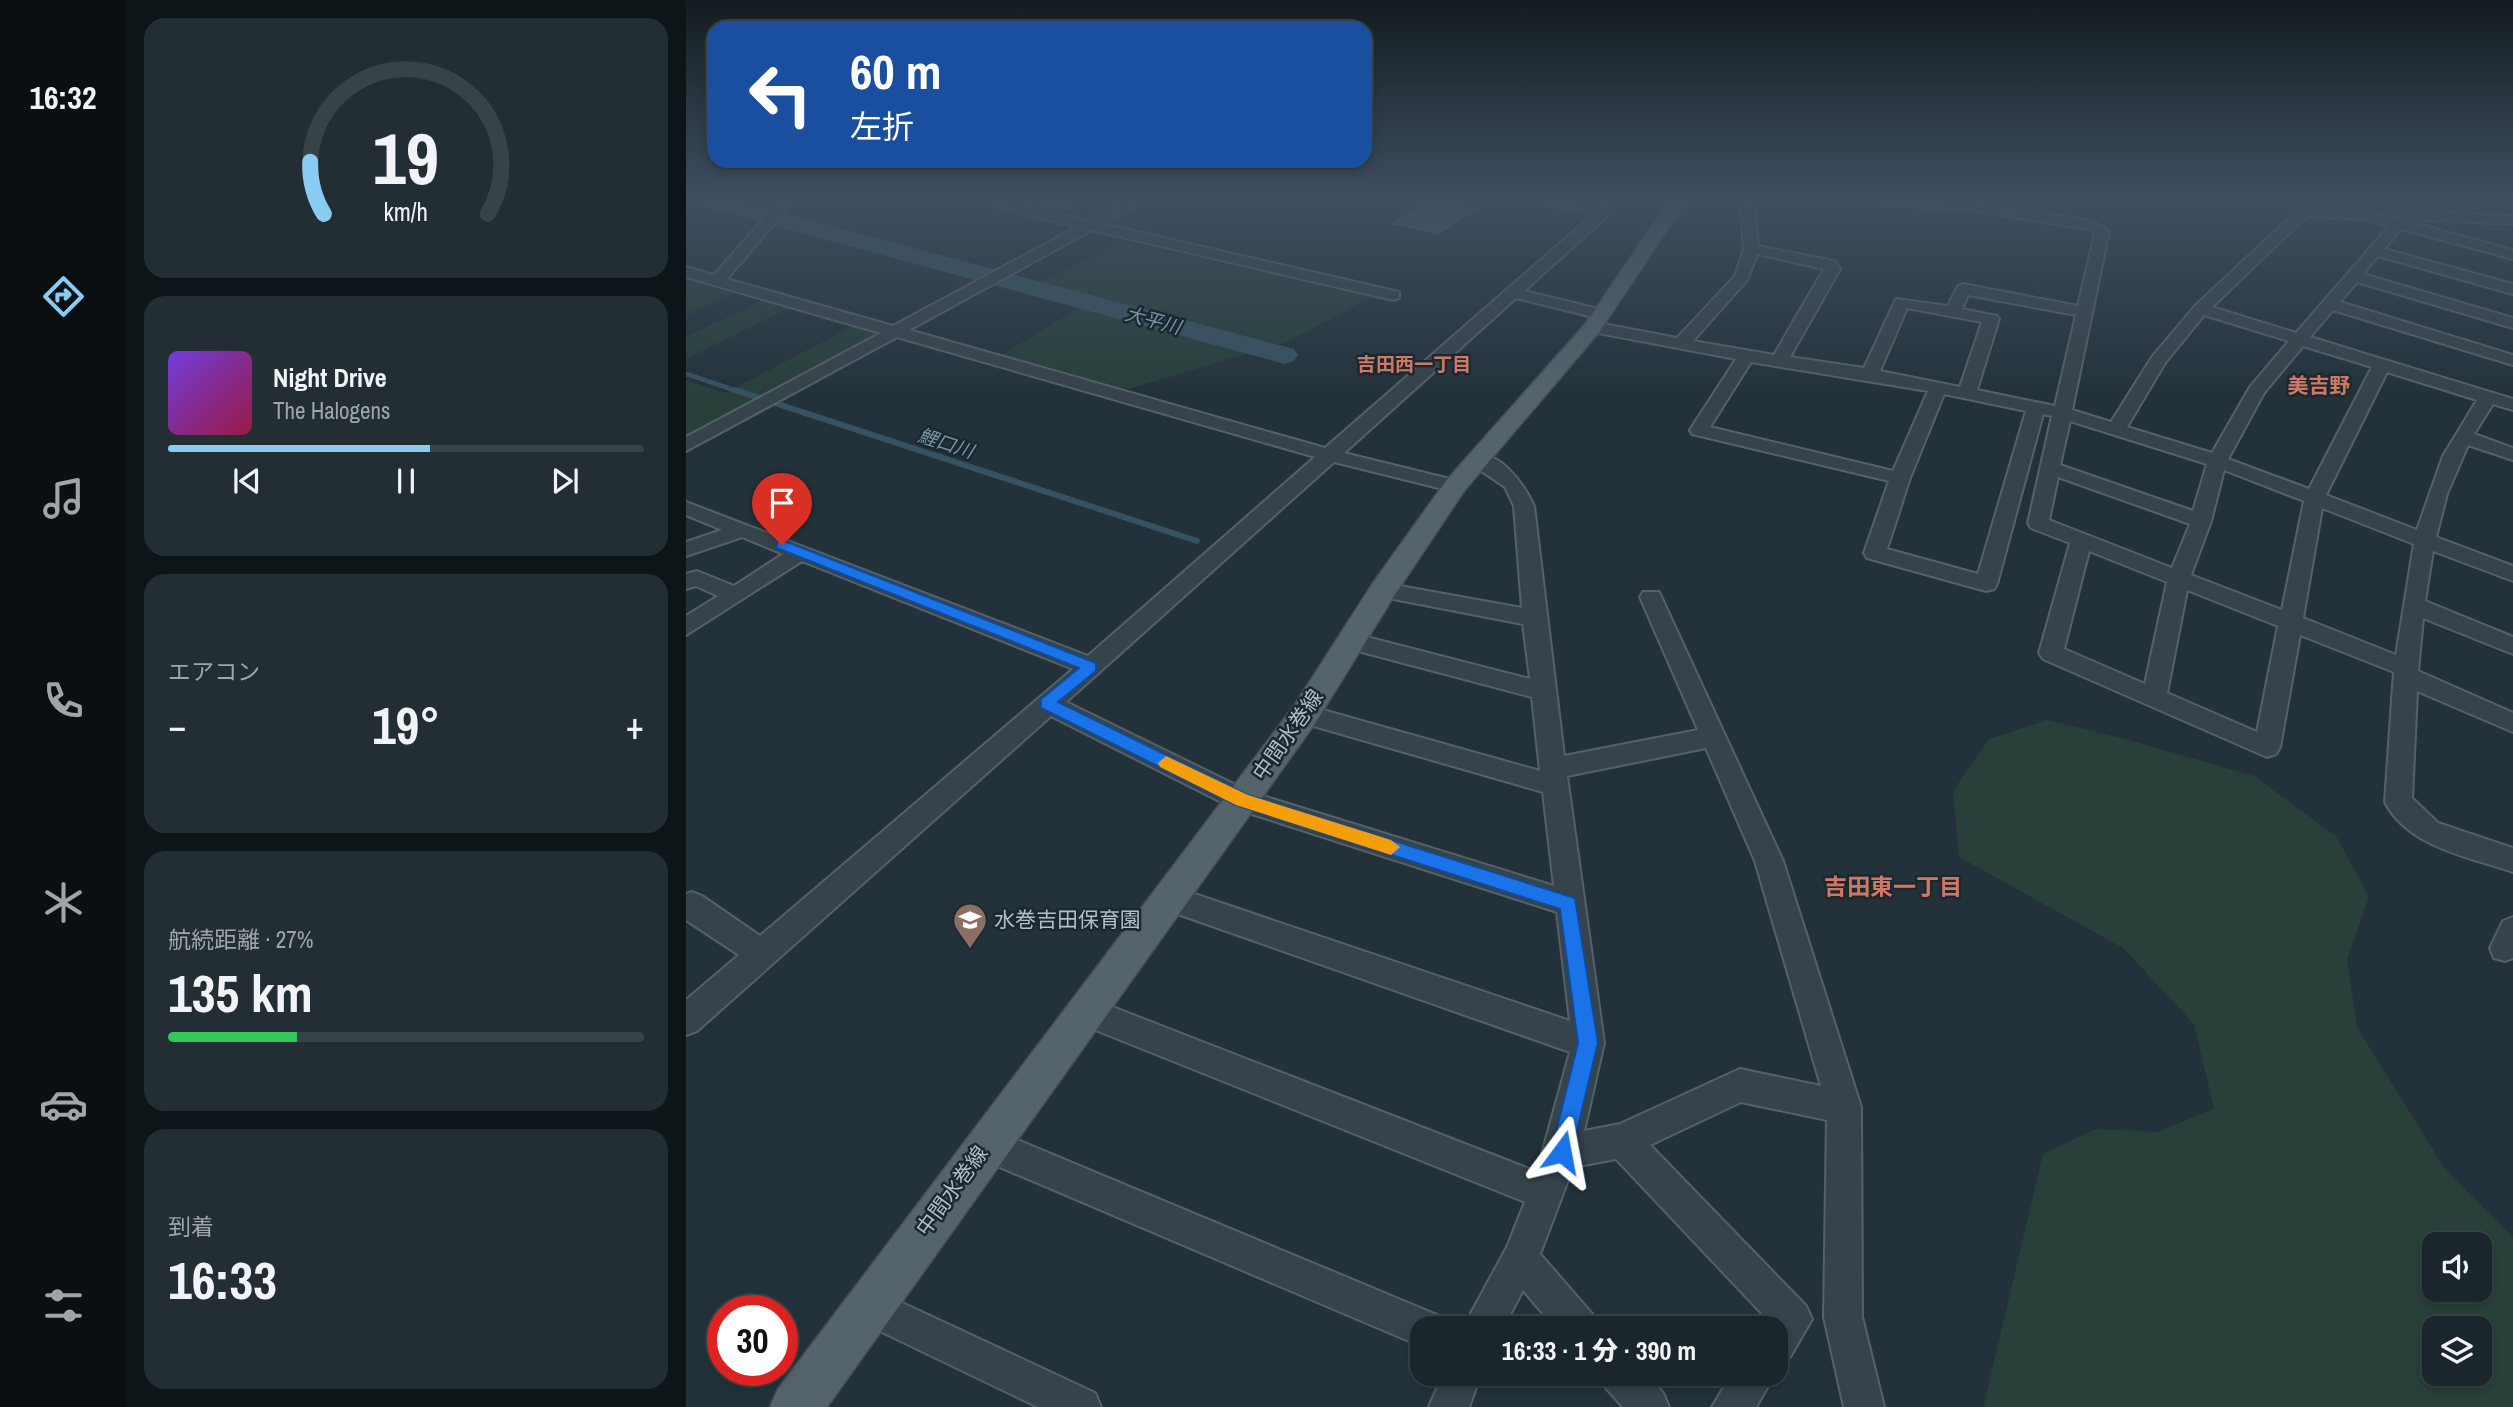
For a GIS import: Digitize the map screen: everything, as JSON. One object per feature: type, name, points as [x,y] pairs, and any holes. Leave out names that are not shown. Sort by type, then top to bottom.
[{"type":"main road","name":"中間水巻線","points":[[796,1407],[986,1144],[1305,714],[1383,590],[1455,486],[1597,321],[1636,264]]},
{"type":"street","points":[[717,281],[732,264]]},
{"type":"street","points":[[686,445],[1021,264]]},
{"type":"street","points":[[1256,264],[1393,295]]},
{"type":"street","points":[[686,1020],[1046,703],[1091,667],[1545,264]]},
{"type":"street","points":[[1681,345],[1742,277],[1746,264]]},
{"type":"street","points":[[1779,360],[1832,269],[1827,264]]},
{"type":"street","points":[[2096,264],[2038,523],[2405,671],[2513,723]]},
{"type":"street","points":[[2117,428],[2158,361],[2202,309],[2250,264]]},
{"type":"street","points":[[2154,697],[2178,580],[2201,521],[2217,461],[2256,391],[2364,264]]},
{"type":"street","points":[[2421,264],[2513,289]]},
{"type":"street","points":[[686,272],[1328,455],[1455,486]]},
{"type":"street","points":[[2353,276],[2513,323]]},
{"type":"street","points":[[1953,312],[1963,289],[2086,312]]},
{"type":"street","points":[[1513,293],[1681,345],[1870,374],[2036,407],[2117,428],[2217,461],[2513,574]]},
{"type":"street","points":[[1870,374],[1902,302],[1991,319],[1967,393]]},
{"type":"street","points":[[2330,304],[2513,360]]},
{"type":"street","points":[[2202,309],[2513,405]]},
{"type":"street","points":[[1746,356],[1699,430],[1900,478]]},
{"type":"street","points":[[2081,540],[2051,653],[2267,747],[2314,499],[2381,366]]},
{"type":"street","points":[[1938,387],[1900,478],[1875,554],[1986,584],[2036,407]]},
{"type":"street","points":[[2488,397],[2449,468],[2426,543],[2405,671],[2398,802],[2428,831],[2513,860]]},
{"type":"street","points":[[2464,437],[2513,454]]},
{"type":"street","points":[[1477,459],[1502,473],[1514,484],[1524,506],[1534,618],[1546,692],[1569,903],[1588,1043],[1562,1152],[1520,1258],[1489,1316]]},
{"type":"street","points":[[2050,468],[2201,521]]},
{"type":"street","points":[[686,508],[1091,667]]},
{"type":"street","points":[[686,549],[743,530]]},
{"type":"street","points":[[686,627],[801,552]]},
{"type":"street","points":[[686,582],[697,578],[735,595]]},
{"type":"street","points":[[1383,590],[1534,618]]},
{"type":"street","points":[[1651,597],[1769,861],[1844,1107],[1843,1317],[1864,1407]]},
{"type":"street","points":[[2415,606],[2513,646]]},
{"type":"street","points":[[1351,641],[1546,692]]},
{"type":"street","points":[[1046,703],[1242,800],[1569,903]]},
{"type":"street","points":[[1305,714],[1556,777],[1713,737]]},
{"type":"street","points":[[1168,898],[1588,1043]]},
{"type":"street","points":[[686,906],[692,905],[761,954]]},
{"type":"street","points":[[1084,1012],[1547,1193]]},
{"type":"street","points":[[1562,1152],[1622,1141],[1740,1085],[1844,1107]]},
{"type":"street","points":[[1622,1141],[1793,1319],[1788,1326]]},
{"type":"street","points":[[986,1144],[1410,1323]]},
{"type":"street","points":[[1520,1258],[1570,1316]]},
{"type":"street","points":[[868,1306],[1080,1407]]},
{"type":"street","points":[[1449,1407],[1457,1386]]},
{"type":"street","points":[[1631,1386],[1649,1407]]},
{"type":"street","points":[[1732,1407],[1747,1386]]},
{"type":"green space","points":[[1077,264],[1226,264],[1373,297],[1286,342],[1115,393],[997,358],[1093,299],[1039,284]]},
{"type":"green space","points":[[686,278],[734,293],[686,315]]},
{"type":"green space","points":[[765,299],[791,307],[686,359],[686,337]]},
{"type":"green space","points":[[853,326],[876,334],[686,438],[686,380],[725,393]]},
{"type":"green space","points":[[2047,720],[2122,738],[2254,776],[2336,836],[2369,897],[2347,959],[2357,1027],[2445,1169],[2513,1238],[2513,1407],[1985,1407],[2043,1154],[2096,1129],[2157,1132],[2214,1109],[2194,1024],[2123,948],[1959,857],[1953,791],[1989,739]]},
{"type":"waterway","name":"大平川","points":[[943,264],[1284,355]]},
{"type":"waterway","name":"鯉口川","points":[[686,374],[740,392]]},
{"type":"waterway","name":"鯉口川","points":[[735,390],[1197,541]]},
{"type":"slow traffic","points":[[1166,763],[1242,800],[1391,847]]},
{"type":"place","name":"水巻吉田保育園","points":[[970,950]]},
{"type":"district","name":"吉田西一丁目","points":[[1414,364]]},
{"type":"district","name":"美吉野","points":[[2319,386]]},
{"type":"district","name":"吉田東一丁目","points":[[1893,887]]},
{"type":"route","points":[[782,545],[1091,667],[1046,703],[1242,800],[1569,903],[1588,1043],[1562,1152]]}]
